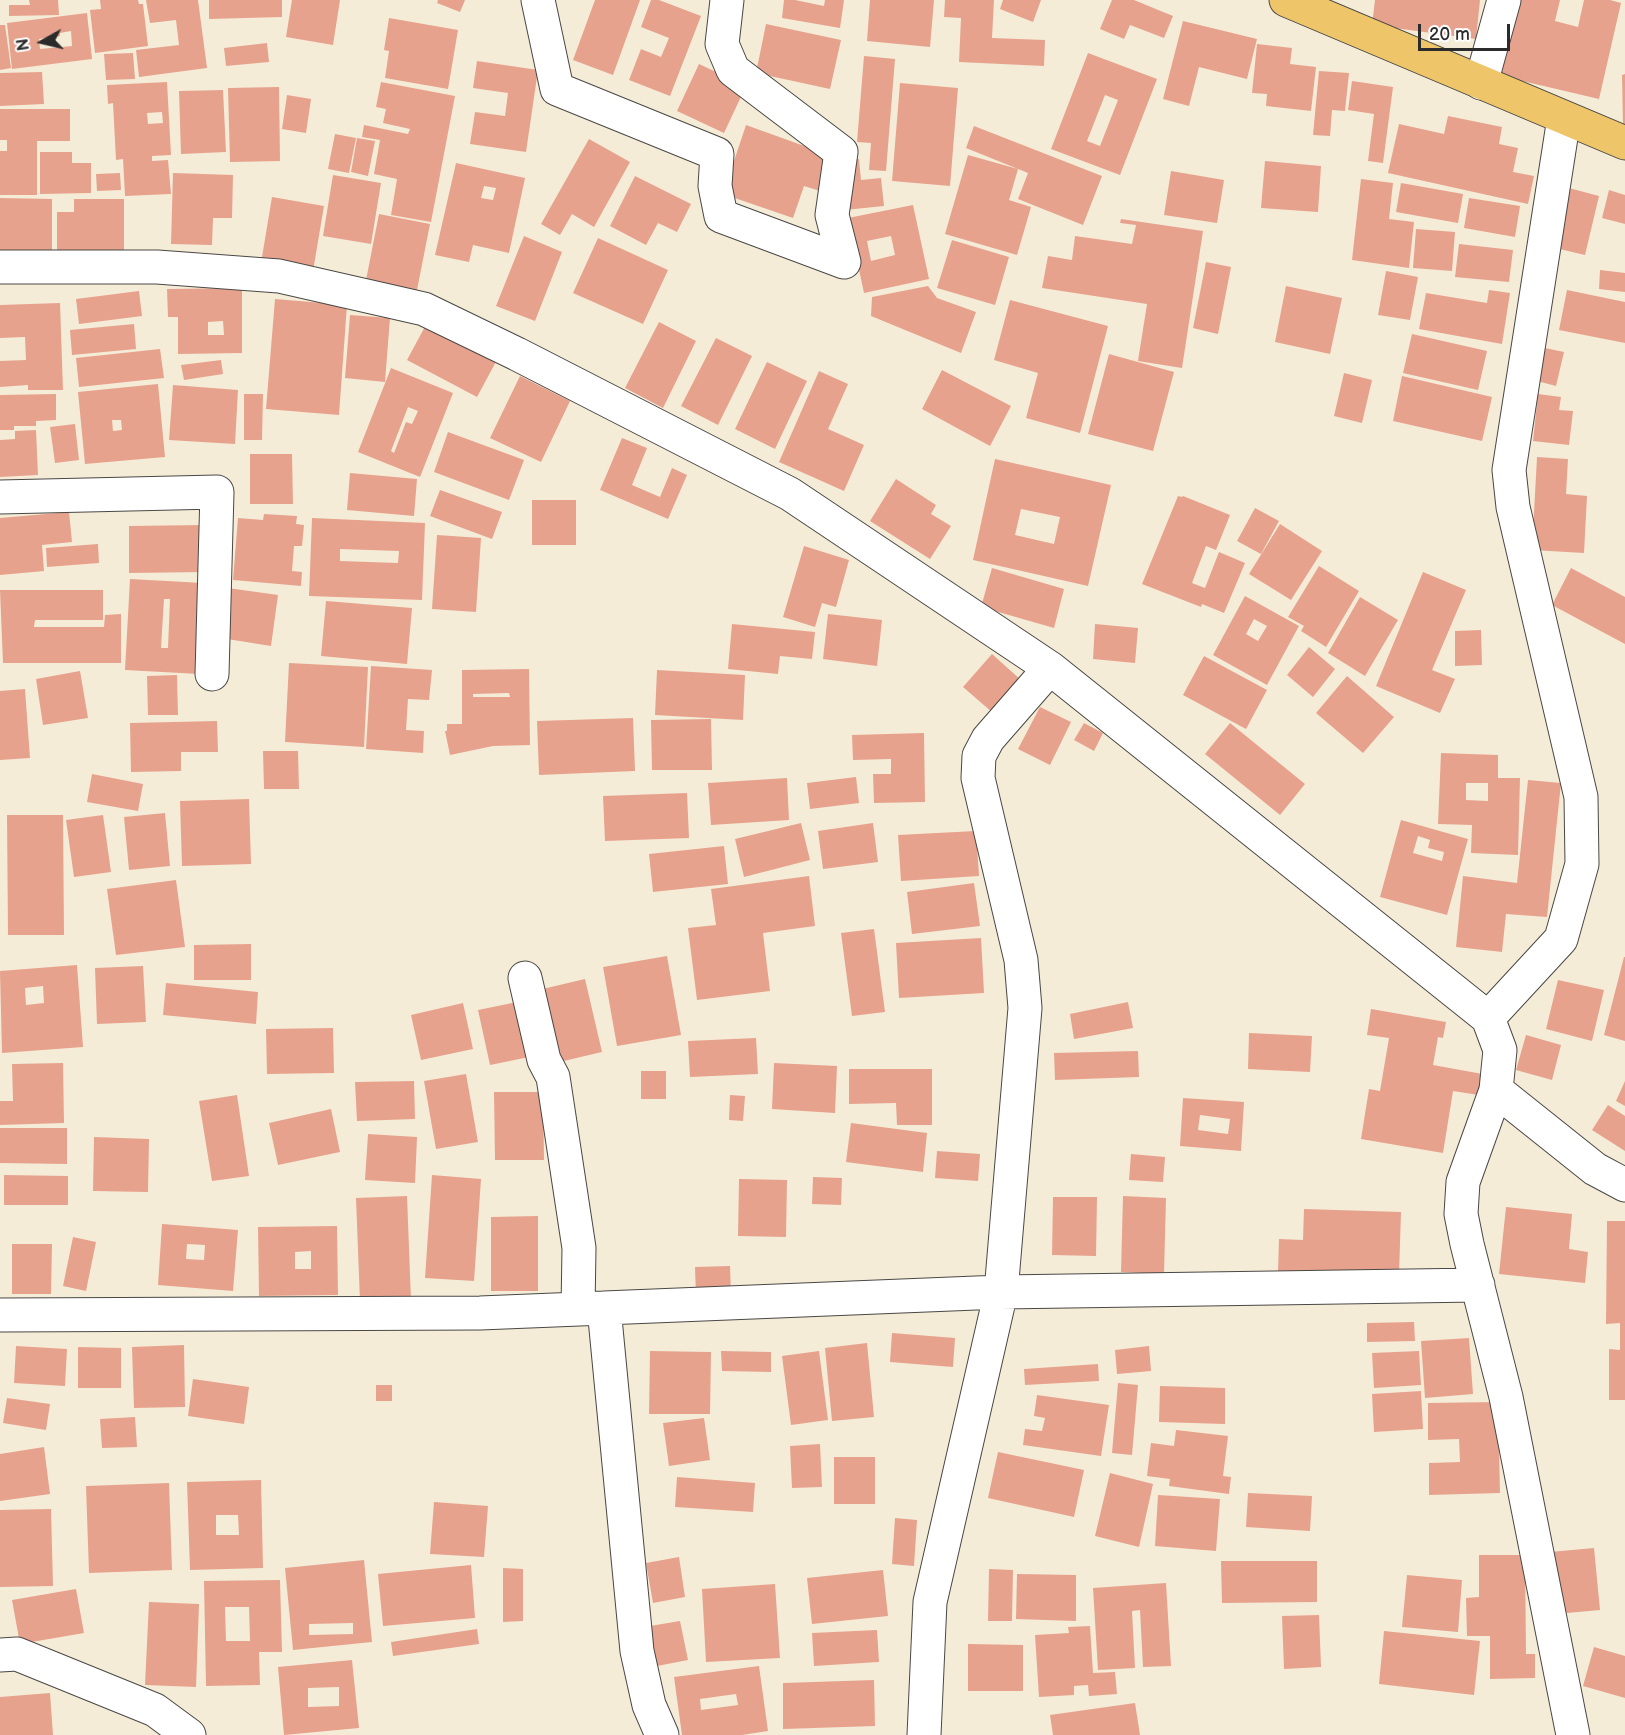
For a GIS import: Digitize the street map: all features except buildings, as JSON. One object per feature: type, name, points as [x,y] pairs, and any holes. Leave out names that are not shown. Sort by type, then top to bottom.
[{"type":"main road","points":[[1286,0],[1625,143]]},
{"type":"street","points":[[538,0],[557,89],[717,154],[715,186],[721,216],[844,262],[832,215],[841,152],[733,70],[722,44],[727,0]]},
{"type":"street","points":[[1481,83],[1504,0]]},
{"type":"street","points":[[1488,1018],[1561,939],[1582,864],[1581,797],[1513,507],[1509,470],[1564,118]]},
{"type":"street","points":[[0,267],[157,267],[279,276],[424,309],[517,354],[790,494],[1050,668],[1488,1018],[1500,1050],[1496,1090],[1463,1182],[1461,1214],[1506,1397],[1573,1735]]},
{"type":"street","points":[[0,497],[217,492],[212,674]]},
{"type":"street","points":[[924,1735],[930,1602],[1001,1292],[1025,1008],[1021,960],[978,778],[979,756],[988,739],[1050,668]]},
{"type":"street","points":[[525,978],[544,1060],[553,1077],[579,1248],[591,1309],[637,1651],[650,1705],[662,1735]]},
{"type":"street","points":[[1496,1090],[1594,1169],[1625,1185]]},
{"type":"street","points":[[0,1315],[480,1313],[1001,1292],[1478,1286]]},
{"type":"street","points":[[0,1655],[18,1654],[155,1710],[189,1735]]}]
